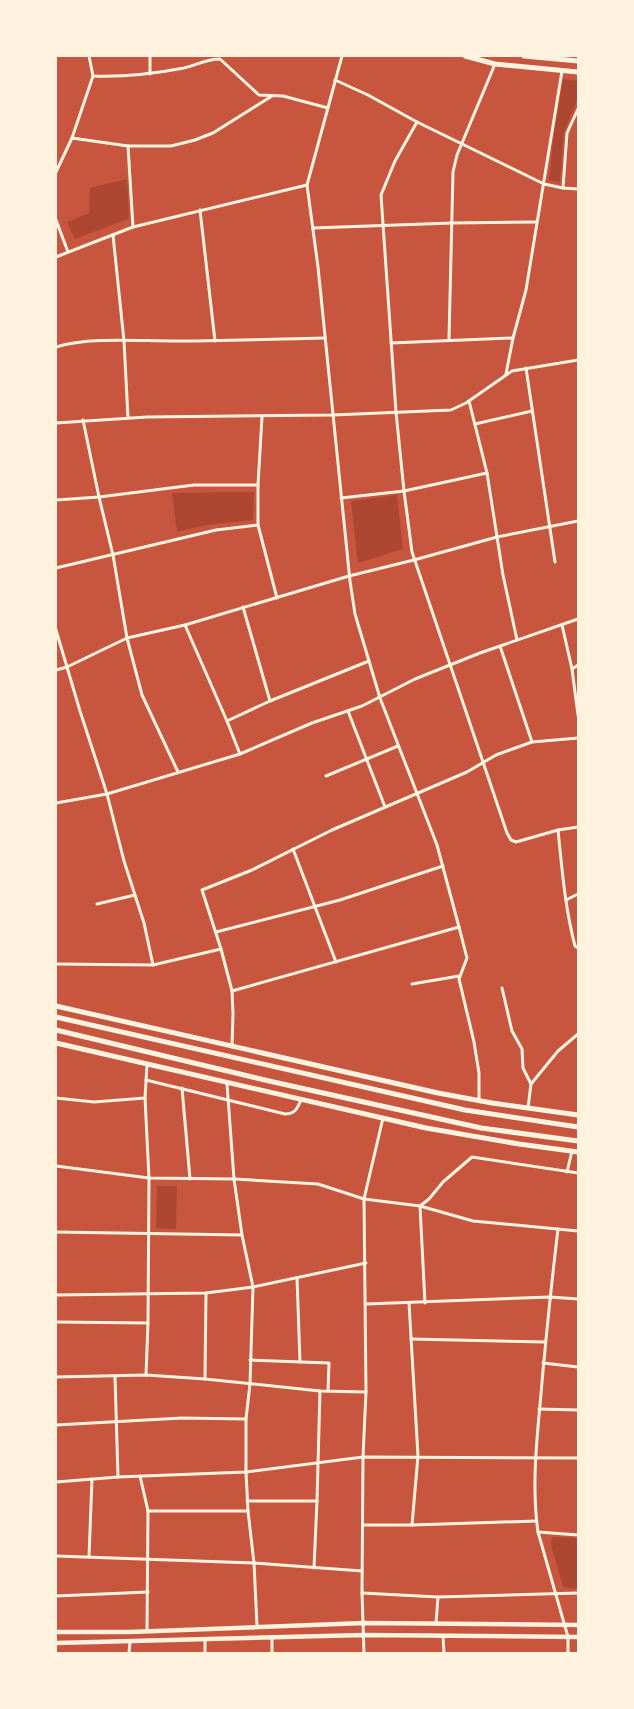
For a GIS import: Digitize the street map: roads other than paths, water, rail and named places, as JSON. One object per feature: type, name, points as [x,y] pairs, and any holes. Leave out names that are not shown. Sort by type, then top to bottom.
[{"type":"main road","points":[[465,56],[495,64],[578,72]]},
{"type":"main road","points":[[524,56],[560,58],[578,61]]},
{"type":"main road","points":[[56,1006],[438,1093],[479,1101],[578,1115]]},
{"type":"main road","points":[[56,1017],[465,1110],[578,1127]]},
{"type":"main road","points":[[56,1030],[269,1081],[481,1128],[578,1141]]},
{"type":"main road","points":[[56,1043],[227,1084],[449,1132],[578,1152]]},
{"type":"main road","points":[[56,1632],[147,1631],[364,1623],[578,1625]]},
{"type":"main road","points":[[56,1643],[130,1642],[272,1636],[364,1635],[578,1637]]},
{"type":"street","points":[[56,172],[72,138],[93,76],[90,56]]},
{"type":"street","points":[[150,56],[150,74]]},
{"type":"street","points":[[342,56],[307,185],[325,338],[349,576],[355,614],[380,698],[437,845],[467,958],[459,976],[474,1042],[479,1073],[479,1101]]},
{"type":"street","points":[[93,76],[138,76],[185,67],[220,57],[259,95],[283,96],[328,108]]},
{"type":"street","points":[[449,339],[453,172],[462,144],[495,64]]},
{"type":"street","points":[[506,374],[513,338],[526,290],[562,71]]},
{"type":"street","points":[[335,80],[368,95],[417,122],[544,184],[578,190]]},
{"type":"street","points":[[72,138],[128,146],[171,146],[214,133],[272,96]]},
{"type":"street","points":[[563,188],[567,133],[578,109]]},
{"type":"street","points":[[417,122],[395,161],[381,195],[396,412],[412,552],[482,763],[507,833],[511,840],[516,842],[558,830],[578,827]]},
{"type":"street","points":[[128,146],[133,227]]},
{"type":"street","points":[[56,257],[133,227],[307,185]]},
{"type":"street","points":[[200,210],[215,341]]},
{"type":"street","points":[[56,220],[68,252]]},
{"type":"street","points":[[313,228],[452,223],[536,222]]},
{"type":"street","points":[[113,235],[124,341],[128,418]]},
{"type":"street","points":[[56,347],[70,343],[124,341],[215,341],[325,338]]},
{"type":"street","points":[[391,343],[449,339],[513,338]]},
{"type":"street","points":[[56,423],[128,418],[262,417],[451,410],[469,401],[512,370],[578,360]]},
{"type":"street","points":[[526,368],[555,562]]},
{"type":"street","points":[[469,401],[487,473],[497,537],[517,640]]},
{"type":"street","points":[[475,424],[532,411]]},
{"type":"street","points":[[262,417],[258,486],[258,525],[277,598]]},
{"type":"street","points":[[83,420],[113,555],[127,638],[142,694],[178,772]]},
{"type":"street","points":[[342,498],[404,491],[487,473]]},
{"type":"street","points":[[56,500],[99,497],[194,485],[258,486]]},
{"type":"street","points":[[56,670],[67,667],[127,638],[185,625],[349,576],[497,537],[578,521]]},
{"type":"street","points":[[56,568],[216,530],[258,525]]},
{"type":"street","points":[[242,607],[270,701]]},
{"type":"street","points":[[56,803],[107,794],[240,754],[312,723],[380,698],[415,679],[450,665],[578,619]]},
{"type":"street","points":[[185,625],[240,754]]},
{"type":"street","points":[[562,625],[572,669],[578,715]]},
{"type":"street","points":[[56,630],[107,794],[124,861],[144,923],[153,965]]},
{"type":"street","points":[[500,646],[532,742]]},
{"type":"street","points":[[227,721],[270,701],[369,661]]},
{"type":"street","points":[[572,669],[578,665]]},
{"type":"street","points":[[348,711],[386,807]]},
{"type":"street","points":[[232,1047],[234,1013],[232,991],[216,932],[202,890],[252,870],[332,830],[467,772],[496,755],[532,742],[578,738]]},
{"type":"street","points":[[326,776],[366,758],[398,746]]},
{"type":"street","points":[[558,830],[569,925],[575,946],[578,948]]},
{"type":"street","points":[[292,849],[336,962]]},
{"type":"street","points":[[216,932],[374,889],[442,866]]},
{"type":"street","points":[[566,900],[578,894]]},
{"type":"street","points":[[97,904],[135,895]]},
{"type":"street","points":[[232,991],[459,927]]},
{"type":"street","points":[[56,964],[153,965],[221,949]]},
{"type":"street","points":[[412,984],[459,976]]},
{"type":"street","points":[[502,988],[512,1031],[522,1049],[523,1068],[531,1084]]},
{"type":"street","points":[[528,1108],[531,1084],[558,1051],[578,1034]]},
{"type":"street","points":[[146,1375],[148,1323],[149,1178],[145,1098],[147,1065]]},
{"type":"street","points":[[146,1080],[229,1101],[291,1114],[295,1111],[301,1100]]},
{"type":"street","points":[[227,1084],[234,1179],[242,1235],[253,1288],[250,1384],[246,1419],[246,1472],[247,1501],[254,1564],[257,1626]]},
{"type":"street","points":[[182,1088],[190,1179]]},
{"type":"street","points":[[56,1098],[94,1102],[145,1098]]},
{"type":"street","points":[[364,1653],[362,1571],[363,1457],[366,1392],[366,1263],[364,1198],[383,1118]]},
{"type":"street","points":[[567,1172],[572,1151]]},
{"type":"street","points":[[420,1206],[429,1199],[443,1182],[472,1157],[567,1172],[578,1172]]},
{"type":"street","points":[[56,1166],[149,1178],[234,1179],[318,1184],[364,1198],[420,1206],[473,1221],[578,1231]]},
{"type":"street","points":[[420,1206],[425,1303]]},
{"type":"street","points":[[558,1229],[545,1342],[535,1457],[536,1521],[568,1637],[568,1653]]},
{"type":"street","points":[[56,1232],[148,1232],[242,1235]]},
{"type":"street","points":[[56,1296],[147,1295],[253,1288],[366,1263]]},
{"type":"street","points":[[297,1278],[300,1362]]},
{"type":"street","points":[[205,1379],[206,1292]]},
{"type":"street","points":[[366,1304],[550,1298],[578,1299]]},
{"type":"street","points":[[409,1303],[418,1456],[412,1525]]},
{"type":"street","points":[[56,1322],[148,1323]]},
{"type":"street","points":[[411,1339],[545,1342]]},
{"type":"street","points":[[250,1360],[329,1362],[328,1391]]},
{"type":"street","points":[[543,1363],[578,1367]]},
{"type":"street","points":[[56,1377],[116,1377],[146,1375],[205,1379],[320,1391],[366,1392]]},
{"type":"street","points":[[116,1377],[118,1478]]},
{"type":"street","points":[[314,1568],[320,1391]]},
{"type":"street","points":[[539,1409],[578,1410]]},
{"type":"street","points":[[56,1425],[182,1418],[246,1419]]},
{"type":"street","points":[[56,1482],[140,1476],[246,1472],[318,1464],[363,1457],[418,1456],[578,1458]]},
{"type":"street","points":[[140,1476],[148,1511],[147,1631]]},
{"type":"street","points":[[89,1557],[92,1479]]},
{"type":"street","points":[[247,1501],[317,1501]]},
{"type":"street","points":[[148,1511],[248,1511]]},
{"type":"street","points":[[363,1525],[536,1521]]},
{"type":"street","points":[[538,1532],[578,1535]]},
{"type":"street","points":[[56,1556],[254,1564],[362,1571]]},
{"type":"street","points":[[56,1596],[148,1592]]},
{"type":"street","points":[[362,1593],[438,1597],[578,1593]]},
{"type":"street","points":[[436,1624],[438,1597]]},
{"type":"street","points":[[272,1636],[272,1653]]},
{"type":"street","points":[[443,1636],[444,1653]]},
{"type":"street","points":[[205,1639],[205,1653]]},
{"type":"street","points":[[129,1653],[130,1642]]}]
